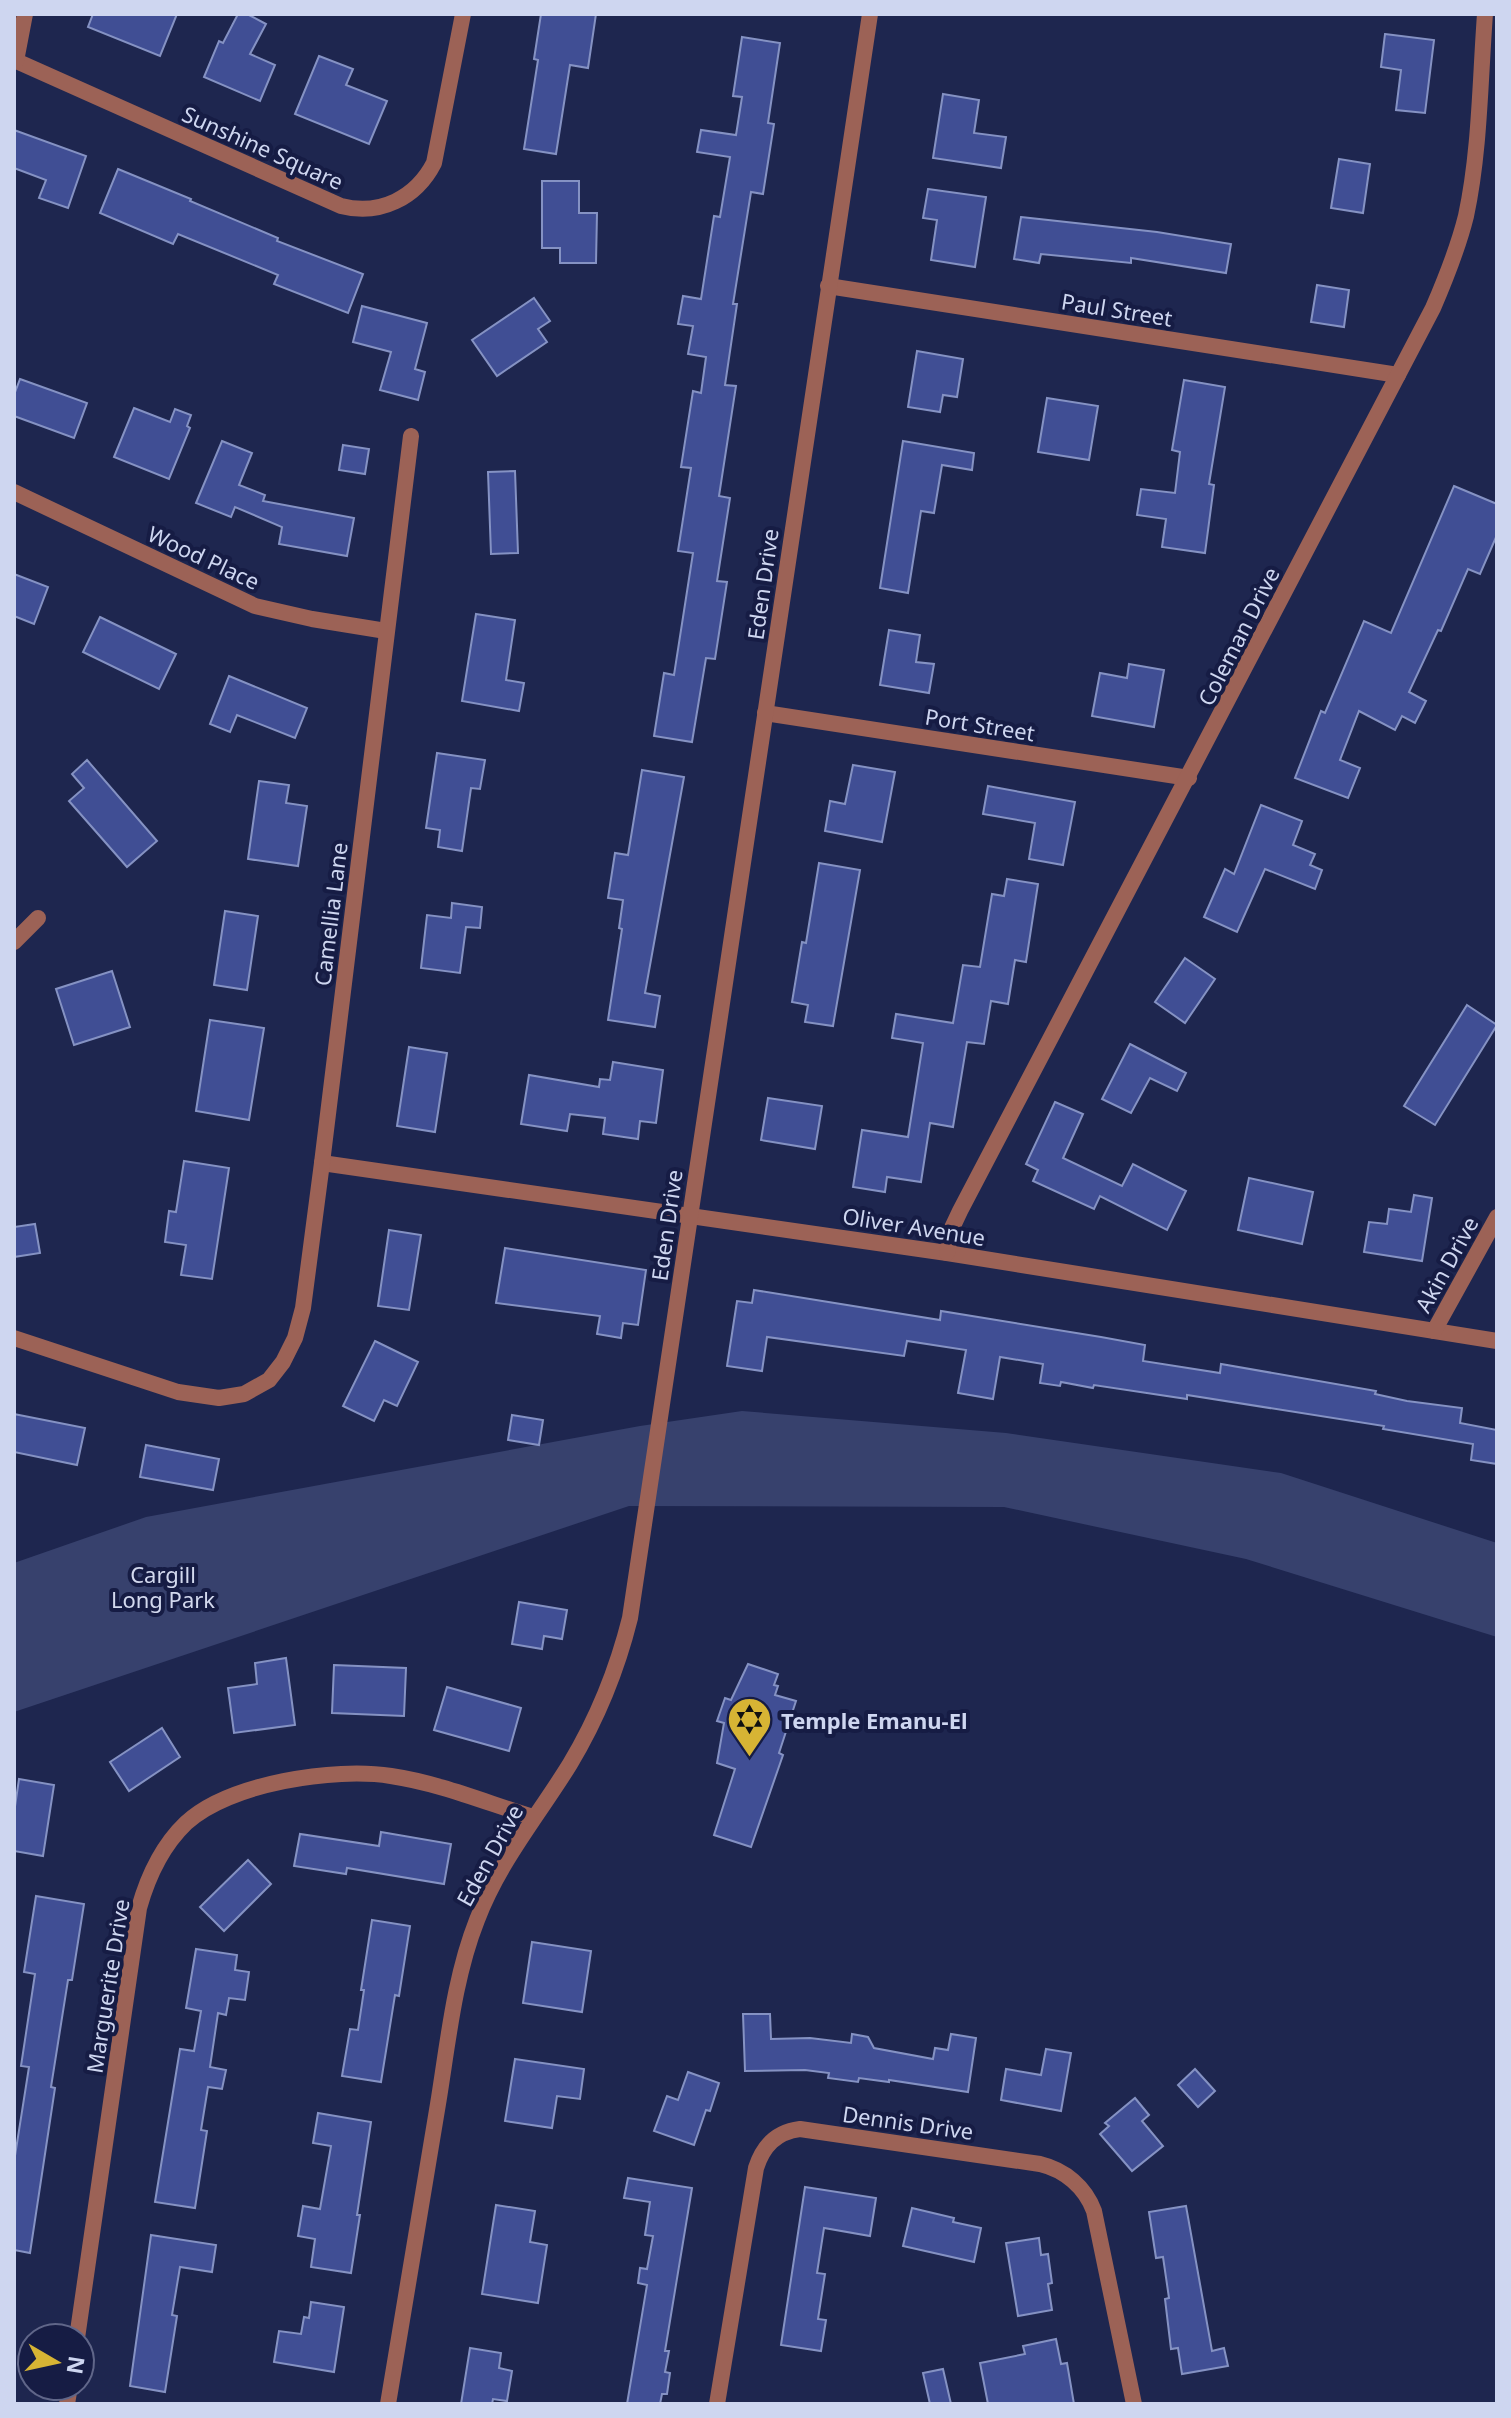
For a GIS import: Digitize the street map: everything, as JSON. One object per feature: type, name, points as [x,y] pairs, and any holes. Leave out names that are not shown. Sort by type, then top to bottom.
[{"type":"street","points":[[15,61],[25,14]]},
{"type":"street","name":"Sunshine Square","points":[[15,61],[341,206],[371,209],[412,192],[434,163],[463,14]]},
{"type":"street","name":"Eden Drive","points":[[388,2404],[465,1956],[485,1898],[533,1817],[569,1765],[595,1717],[624,1642],[634,1593],[870,14]]},
{"type":"street","name":"Coleman Drive","points":[[947,1253],[956,1220],[1189,778],[1398,375],[1448,272],[1466,215],[1472,177],[1485,14]]},
{"type":"street","name":"Paul Street","points":[[828,286],[1398,375]]},
{"type":"street","name":"Camellia Lane","points":[[14,1338],[191,1396],[233,1397],[262,1385],[283,1362],[299,1324],[322,1163],[411,436]]},
{"type":"street","name":"Wood Place","points":[[14,492],[255,606],[386,631]]},
{"type":"street","name":"Port Street","points":[[765,713],[1189,778]]},
{"type":"street","points":[[14,942],[38,918]]},
{"type":"street","name":"Oliver Avenue","points":[[322,1163],[690,1214],[1497,1341]]},
{"type":"street","name":"Akin Drive","points":[[1434,1331],[1497,1217]]},
{"type":"street","name":"Marguerite Drive","points":[[79,2322],[139,1908],[152,1869],[185,1824],[212,1804],[227,1798],[288,1781],[349,1773],[408,1779],[533,1817]]},
{"type":"street","name":"Dennis Drive","points":[[717,2404],[756,2168],[763,2151],[775,2139],[790,2130],[800,2129],[1040,2164],[1073,2181],[1088,2198],[1094,2211],[1134,2404]]},
{"type":"green space","name":"Cargill Long Park","points":[[742,1411],[1006,1433],[1281,1473],[1497,1543],[1497,1637],[1246,1559],[1004,1507],[629,1506],[14,1712],[14,1563],[146,1517],[640,1426]]},
{"type":"building","points":[[93,14],[177,14],[160,56],[88,27]]},
{"type":"building","points":[[238,14],[247,14],[266,24],[250,54],[275,65],[260,101],[204,77],[219,41],[223,43]]},
{"type":"building","points":[[541,14],[596,14],[588,68],[570,65],[556,154],[524,149],[538,60],[534,59]]},
{"type":"building","points":[[1385,34],[1434,40],[1425,113],[1396,110],[1401,70],[1381,67]]},
{"type":"building","points":[[742,37],[780,43],[768,123],[774,124],[763,194],[751,192],[733,304],[737,304],[725,385],[736,386],[719,496],[730,498],[717,581],[727,582],[715,659],[706,658],[692,742],[654,736],[664,673],[674,675],[693,553],[678,551],[691,468],[681,467],[693,391],[701,393],[706,357],[688,354],[693,326],[678,324],[683,296],[701,299],[714,216],[720,217],[730,157],[697,152],[701,130],[736,135],[742,97],[733,96]]},
{"type":"building","points":[[319,56],[353,69],[346,85],[387,101],[369,144],[295,114]]},
{"type":"building","points":[[943,94],[979,100],[974,133],[1006,137],[1001,168],[933,158]]},
{"type":"building","points":[[14,130],[86,156],[68,208],[39,198],[46,180],[14,168]]},
{"type":"building","points":[[1339,159],[1370,164],[1363,213],[1331,208]]},
{"type":"building","points":[[118,169],[278,238],[277,241],[363,274],[348,313],[274,284],[278,275],[178,234],[173,244],[100,213]]},
{"type":"building","points":[[542,181],[579,181],[579,213],[597,213],[596,263],[560,263],[560,248],[542,248]]},
{"type":"building","points":[[928,189],[986,197],[975,267],[931,260],[937,220],[923,218]]},
{"type":"building","points":[[1021,217],[1157,232],[1231,244],[1226,273],[1131,258],[1131,263],[1041,254],[1039,263],[1014,259]]},
{"type":"building","points":[[1317,285],[1349,290],[1344,327],[1311,322]]},
{"type":"building","points":[[534,298],[550,321],[538,329],[547,342],[497,376],[472,340]]},
{"type":"building","points":[[362,306],[427,323],[415,369],[425,372],[418,400],[380,390],[391,352],[353,342]]},
{"type":"building","points":[[917,351],[963,359],[957,397],[943,395],[940,412],[908,407]]},
{"type":"building","points":[[20,379],[87,403],[74,438],[14,416],[14,395]]},
{"type":"building","points":[[1184,380],[1225,387],[1209,484],[1214,485],[1205,553],[1162,547],[1166,519],[1137,515],[1141,489],[1175,493],[1180,452],[1172,450]]},
{"type":"building","points":[[1047,398],[1098,406],[1089,460],[1038,452]]},
{"type":"building","points":[[134,408],[170,422],[175,409],[191,415],[187,426],[190,428],[169,479],[114,457]]},
{"type":"building","points":[[222,441],[252,453],[239,485],[265,495],[263,501],[354,518],[347,556],[279,544],[282,527],[235,507],[231,517],[196,503]]},
{"type":"building","points":[[903,441],[974,453],[972,470],[942,465],[934,513],[921,511],[908,593],[880,588]]},
{"type":"building","points":[[343,445],[369,449],[365,474],[339,470]]},
{"type":"building","points":[[515,471],[518,553],[491,554],[488,472]]},
{"type":"building","points":[[1454,486],[1497,504],[1497,535],[1480,574],[1468,569],[1441,631],[1438,630],[1409,692],[1426,701],[1415,723],[1402,716],[1395,730],[1359,711],[1340,760],[1360,768],[1348,798],[1295,778],[1321,711],[1325,713],[1364,621],[1391,633]]},
{"type":"building","points":[[14,574],[48,587],[34,624],[14,616]]},
{"type":"building","points":[[476,614],[515,620],[506,680],[524,683],[519,711],[462,701]]},
{"type":"building","points":[[100,617],[176,654],[159,689],[83,652]]},
{"type":"building","points":[[889,630],[920,635],[916,662],[934,664],[929,693],[880,685]]},
{"type":"building","points":[[1129,664],[1164,670],[1154,727],[1092,716],[1100,673],[1127,678]]},
{"type":"building","points":[[229,676],[307,708],[295,738],[237,715],[230,732],[210,724]]},
{"type":"building","points":[[437,753],[485,760],[480,789],[471,788],[462,851],[438,847],[440,830],[426,828]]},
{"type":"building","points":[[87,760],[157,841],[127,867],[69,801],[84,788],[72,774]]},
{"type":"building","points":[[853,765],[895,772],[882,842],[825,831],[830,801],[845,804]]},
{"type":"building","points":[[642,770],[684,777],[645,993],[660,996],[655,1027],[608,1020],[622,929],[619,928],[623,900],[608,898],[615,853],[628,855]]},
{"type":"building","points":[[259,781],[289,785],[286,803],[307,806],[298,866],[248,859]]},
{"type":"building","points":[[988,786],[1075,802],[1063,865],[1029,859],[1035,823],[983,814]]},
{"type":"building","points":[[1261,805],[1302,821],[1293,845],[1315,854],[1310,865],[1322,870],[1315,889],[1265,869],[1237,932],[1204,917],[1225,869],[1234,874]]},
{"type":"building","points":[[819,863],[860,870],[833,1026],[805,1022],[808,1005],[792,1002],[802,942],[806,943]]},
{"type":"building","points":[[1007,879],[1038,884],[1026,962],[1015,960],[1008,1004],[991,1001],[984,1044],[967,1042],[953,1127],[930,1123],[921,1182],[887,1177],[885,1192],[853,1187],[862,1130],[908,1137],[923,1043],[892,1038],[896,1014],[953,1023],[963,965],[980,967],[992,894],[1004,896]]},
{"type":"building","points":[[452,903],[482,907],[480,928],[466,927],[460,973],[421,968],[427,915],[451,918]]},
{"type":"building","points":[[225,911],[258,916],[247,990],[214,985]]},
{"type":"building","points":[[1185,958],[1215,979],[1185,1023],[1155,1002]]},
{"type":"building","points":[[112,971],[130,1027],[74,1045],[56,989]]},
{"type":"building","points":[[1467,1005],[1497,1025],[1435,1125],[1404,1106]]},
{"type":"building","points":[[210,1020],[264,1028],[249,1120],[196,1111]]},
{"type":"building","points":[[1130,1044],[1186,1073],[1177,1091],[1150,1078],[1131,1113],[1102,1099]]},
{"type":"building","points":[[409,1047],[447,1053],[435,1132],[397,1126]]},
{"type":"building","points":[[613,1062],[663,1070],[656,1123],[640,1121],[638,1139],[603,1134],[605,1118],[570,1114],[567,1131],[521,1124],[529,1075],[599,1087],[600,1079],[610,1080]]},
{"type":"building","points":[[768,1098],[822,1106],[815,1149],[761,1140]]},
{"type":"building","points":[[1055,1102],[1083,1114],[1063,1158],[1122,1186],[1133,1164],[1186,1191],[1167,1230],[1100,1196],[1094,1209],[1033,1181],[1038,1170],[1026,1164]]},
{"type":"building","points":[[184,1161],[229,1168],[212,1279],[181,1275],[186,1245],[165,1242],[169,1211],[176,1212]]},
{"type":"building","points":[[1249,1178],[1313,1192],[1302,1244],[1238,1230]]},
{"type":"building","points":[[1414,1195],[1432,1198],[1422,1261],[1364,1252],[1369,1222],[1387,1224],[1389,1209],[1411,1212]]},
{"type":"building","points":[[35,1224],[40,1253],[14,1257],[14,1227]]},
{"type":"building","points":[[389,1230],[421,1235],[409,1310],[378,1306]]},
{"type":"building","points":[[505,1248],[646,1270],[638,1325],[623,1323],[621,1338],[597,1334],[600,1316],[496,1303]]},
{"type":"building","points":[[754,1290],[940,1320],[941,1311],[1101,1337],[1145,1345],[1143,1361],[1220,1373],[1221,1364],[1376,1391],[1375,1394],[1407,1401],[1462,1408],[1460,1423],[1497,1430],[1497,1464],[1471,1460],[1473,1444],[1383,1429],[1384,1426],[1187,1395],[1187,1399],[1094,1385],[1093,1388],[1061,1382],[1060,1386],[1040,1383],[1043,1364],[1000,1357],[993,1399],[958,1393],[966,1350],[907,1341],[904,1356],[767,1337],[762,1371],[727,1366],[737,1301],[752,1303]]},
{"type":"building","points":[[375,1341],[418,1362],[397,1406],[384,1400],[374,1421],[343,1406]]},
{"type":"building","points":[[14,1414],[85,1428],[77,1465],[14,1452]]},
{"type":"building","points":[[512,1415],[543,1420],[539,1445],[508,1440]]},
{"type":"building","points":[[146,1445],[219,1459],[213,1490],[140,1477]]},
{"type":"building","points":[[519,1602],[567,1610],[562,1639],[544,1636],[542,1649],[512,1644]]},
{"type":"building","points":[[286,1658],[295,1725],[234,1733],[228,1688],[257,1684],[255,1663]]},
{"type":"building","name":"Temple Emanu-El","points":[[748,1664],[778,1674],[774,1685],[778,1686],[775,1695],[796,1701],[779,1753],[783,1755],[751,1847],[714,1835],[735,1769],[717,1763],[724,1723],[717,1721],[725,1698],[731,1700]]},
{"type":"building","points":[[334,1665],[406,1668],[404,1716],[332,1713]]},
{"type":"building","points":[[447,1687],[521,1708],[509,1751],[434,1730]]},
{"type":"building","points":[[162,1728],[180,1757],[129,1791],[110,1762]]},
{"type":"building","points":[[19,1779],[54,1785],[43,1856],[14,1851],[14,1813]]},
{"type":"building","points":[[381,1832],[451,1844],[444,1884],[347,1868],[346,1874],[294,1866],[300,1834],[379,1846]]},
{"type":"building","points":[[248,1860],[271,1884],[224,1931],[200,1907]]},
{"type":"building","points":[[36,1896],[84,1904],[51,2087],[55,2088],[30,2253],[14,2250],[14,2162],[29,2067],[21,2066],[35,1974],[24,1972]]},
{"type":"building","points":[[372,1920],[410,1926],[381,2082],[342,2076],[350,2029],[358,2030]]},
{"type":"building","points":[[532,1942],[591,1951],[582,2012],[523,2003]]},
{"type":"building","points":[[196,1949],[237,1955],[235,1970],[249,1972],[245,2000],[229,1998],[226,2015],[218,2013],[210,2067],[226,2070],[222,2089],[208,2087],[201,2130],[207,2131],[195,2208],[155,2202],[180,2049],[194,2051],[201,2011],[186,2008]]},
{"type":"building","points":[[743,2014],[770,2014],[771,2039],[810,2038],[851,2043],[852,2034],[868,2037],[874,2048],[933,2059],[935,2048],[948,2050],[951,2034],[976,2038],[968,2092],[889,2080],[859,2078],[858,2082],[828,2078],[829,2073],[805,2070],[745,2071]]},
{"type":"building","points":[[1046,2049],[1071,2053],[1061,2111],[1001,2100],[1006,2069],[1041,2075]]},
{"type":"building","points":[[515,2059],[584,2069],[580,2099],[557,2096],[552,2128],[505,2121]]},
{"type":"building","points":[[1195,2069],[1215,2091],[1198,2107],[1178,2085]]},
{"type":"building","points":[[688,2072],[719,2083],[694,2145],[654,2131],[667,2096],[678,2100]]},
{"type":"building","points":[[1135,2098],[1149,2115],[1142,2121],[1163,2146],[1132,2171],[1100,2134],[1109,2126],[1105,2123]]},
{"type":"building","points":[[318,2113],[371,2122],[351,2273],[311,2267],[315,2239],[298,2236],[303,2206],[320,2209],[331,2146],[313,2143]]},
{"type":"building","points":[[628,2178],[692,2188],[665,2351],[669,2351],[665,2372],[670,2373],[667,2394],[662,2394],[660,2404],[627,2404],[647,2285],[638,2283],[640,2268],[647,2269],[653,2236],[645,2235],[650,2202],[624,2198]]},
{"type":"building","points":[[805,2187],[876,2198],[870,2236],[824,2228],[817,2273],[825,2274],[818,2319],[826,2320],[821,2351],[781,2345]]},
{"type":"building","points":[[496,2205],[535,2211],[530,2242],[547,2245],[538,2303],[482,2294]]},
{"type":"building","points":[[1186,2206],[1212,2351],[1224,2348],[1228,2366],[1182,2374],[1178,2348],[1171,2349],[1165,2299],[1169,2298],[1163,2257],[1156,2258],[1149,2212]]},
{"type":"building","points":[[912,2208],[981,2228],[974,2262],[903,2246]]},
{"type":"building","points":[[151,2235],[216,2245],[212,2272],[180,2267],[172,2315],[177,2316],[165,2392],[130,2386]]},
{"type":"building","points":[[1039,2238],[1041,2255],[1048,2254],[1052,2310],[1018,2316],[1006,2243]]},
{"type":"building","points":[[311,2302],[344,2307],[334,2372],[274,2362],[279,2331],[301,2334],[304,2317],[309,2318]]},
{"type":"building","points":[[1056,2339],[1061,2364],[1067,2363],[1074,2404],[988,2404],[980,2363],[1025,2354],[1023,2346]]},
{"type":"building","points":[[470,2348],[501,2353],[499,2368],[512,2371],[507,2401],[493,2399],[492,2404],[461,2404]]},
{"type":"building","points":[[943,2369],[951,2404],[930,2404],[923,2373]]},
{"type":"place","name":"Temple Emanu-El","points":[[750,1759]]}]
